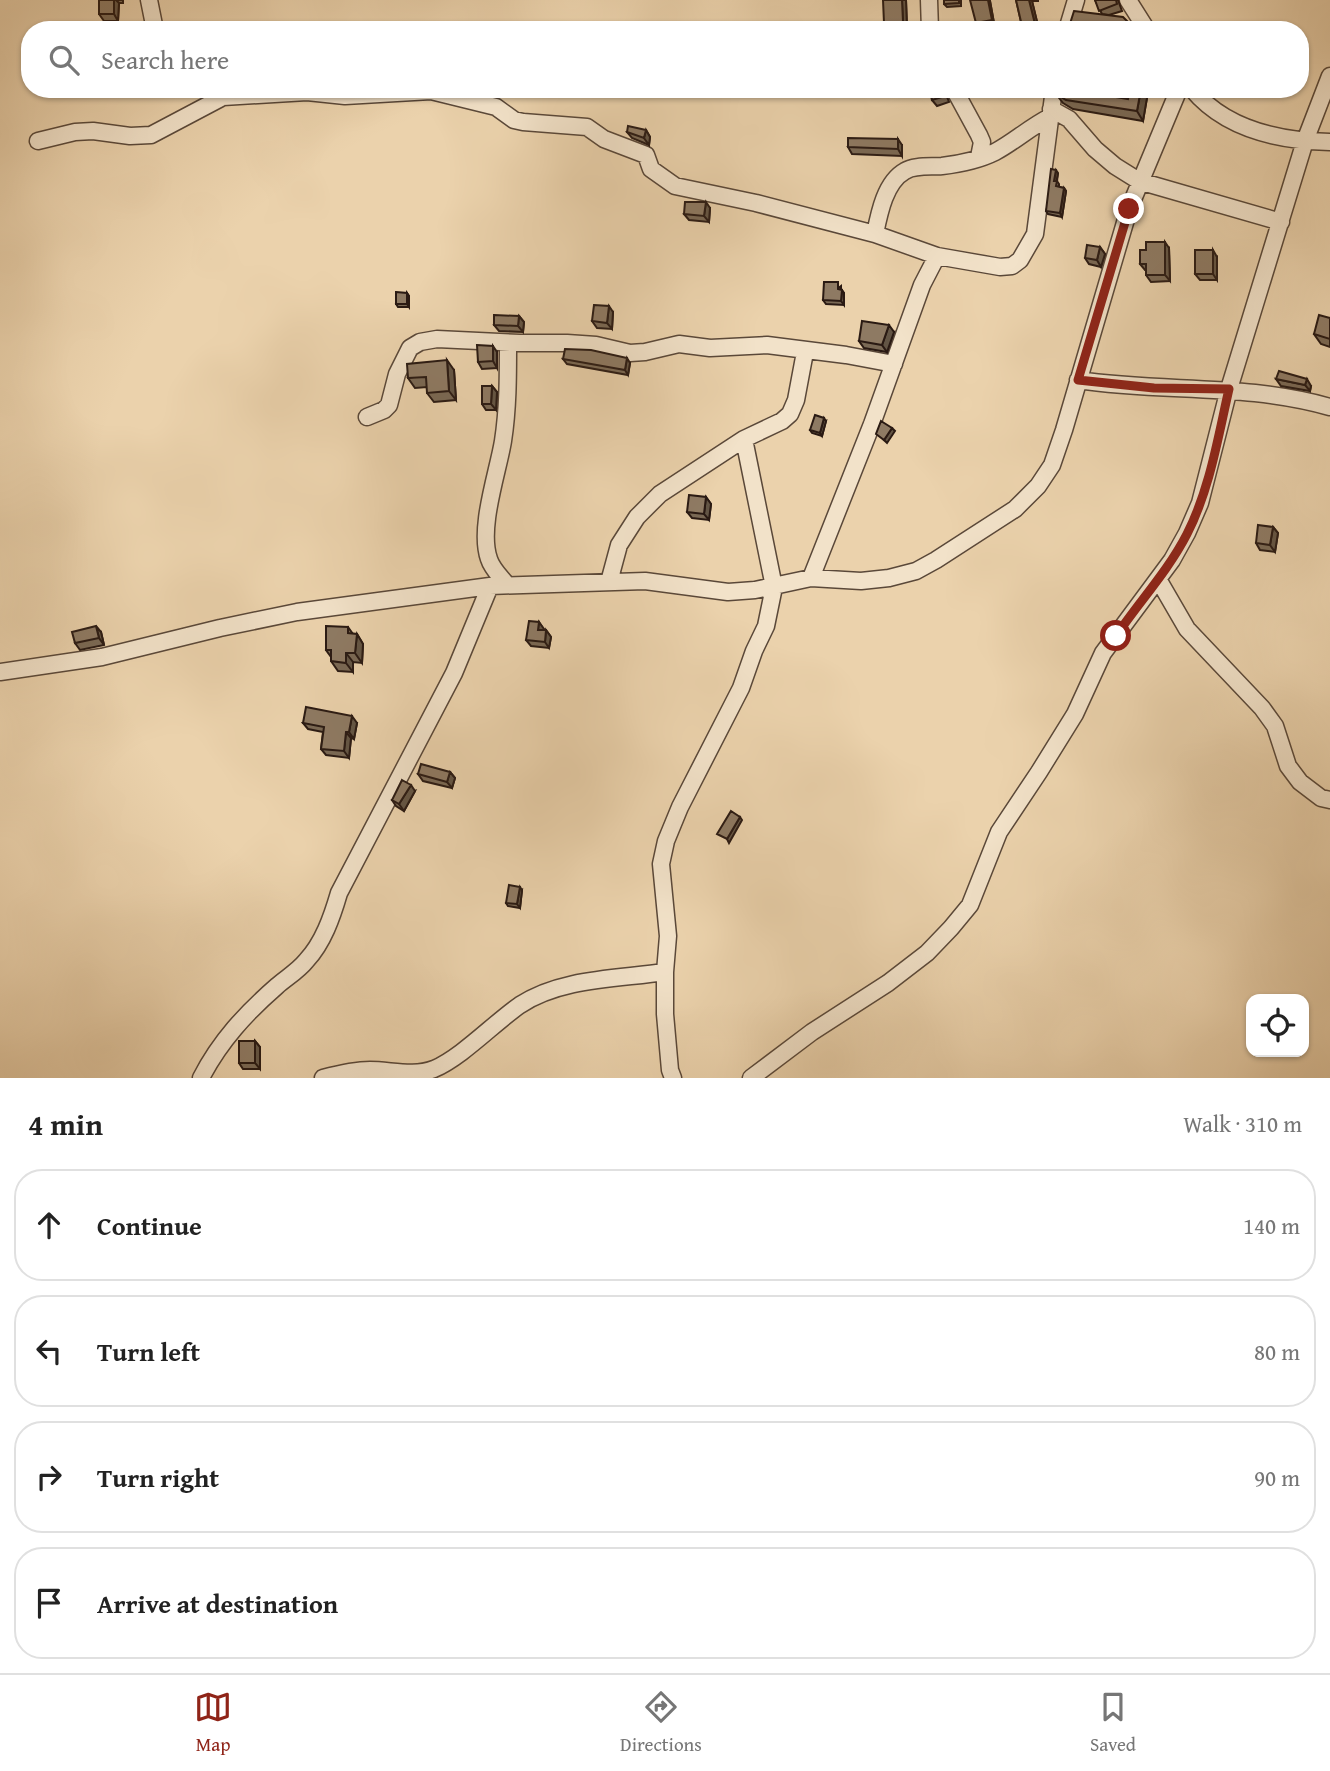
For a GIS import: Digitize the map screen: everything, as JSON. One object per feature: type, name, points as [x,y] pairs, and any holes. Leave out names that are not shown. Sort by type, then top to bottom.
[{"type":"street","points":[[149,0],[153,21]]},
{"type":"street","points":[[929,0],[930,21]]},
{"type":"street","points":[[1070,21],[1076,0]]},
{"type":"street","points":[[1128,0],[1141,21]]},
{"type":"street","points":[[751,1078],[841,1011],[888,983],[927,953],[970,905],[999,832],[1057,745],[1103,653],[1158,579],[1187,533],[1200,503],[1229,389],[1305,141],[1330,76]]},
{"type":"street","points":[[208,98],[211,102]]},
{"type":"street","points":[[38,141],[75,132],[93,131],[130,136],[151,135],[221,98]]},
{"type":"street","points":[[459,98],[496,107],[514,120],[587,127],[604,139],[646,155],[651,169],[675,186],[756,203],[875,234],[937,256],[1000,267],[1012,266],[1020,260],[1034,234],[1050,102]]},
{"type":"street","points":[[959,98],[982,142],[979,158]]},
{"type":"street","points":[[0,672],[102,657],[297,612],[489,586],[674,583],[728,592],[774,587],[811,578],[861,582],[916,571],[1015,509],[1038,486],[1052,465],[1106,281],[1139,181],[1175,98]]},
{"type":"street","points":[[1199,98],[1243,127],[1269,135],[1330,142]]},
{"type":"street","points":[[1050,102],[1095,149],[1139,181],[1281,222]]},
{"type":"street","points":[[875,234],[885,198],[898,176],[906,169],[944,166],[995,152],[1033,126],[1050,102]]},
{"type":"street","points":[[811,578],[894,365],[922,285],[937,256]]},
{"type":"street","points":[[367,417],[384,410],[388,404],[402,362],[410,348],[420,342],[437,339],[567,343],[596,345],[630,352],[645,352],[679,344],[710,348],[767,345],[805,352],[828,352],[894,365]]},
{"type":"street","points":[[508,343],[507,412],[493,484],[487,544],[489,559],[508,585]]},
{"type":"street","points":[[609,582],[619,545],[637,517],[660,494],[744,439],[773,426],[790,414],[803,373],[805,352]]},
{"type":"street","points":[[1078,380],[1154,388],[1229,389],[1301,399],[1330,407]]},
{"type":"street","points":[[673,1078],[665,1014],[668,936],[661,864],[666,841],[693,779],[741,688],[766,626],[774,587],[744,439]]},
{"type":"street","points":[[1158,579],[1187,629],[1269,717],[1275,726],[1288,766],[1300,782],[1330,800]]},
{"type":"street","points":[[201,1078],[228,1034],[306,962],[317,947],[331,919],[339,893],[454,673],[489,586]]},
{"type":"street","points":[[323,1078],[368,1070],[411,1073],[425,1071],[444,1062],[522,1004],[540,994],[584,983],[665,972]]},
{"type":"building","points":[[99,0],[114,0],[114,14],[99,14]]},
{"type":"building","points":[[883,0],[902,0],[903,21],[884,21]]},
{"type":"building","points":[[944,0],[959,0],[959,3],[944,4]]},
{"type":"building","points":[[970,0],[988,0],[992,20],[975,21]]},
{"type":"building","points":[[1016,0],[1029,0],[1034,21],[1021,21]]},
{"type":"building","points":[[1095,0],[1116,0],[1117,4],[1099,11]]},
{"type":"building","points":[[1074,11],[1123,17],[1127,21],[1071,21]]},
{"type":"building","points":[[1063,98],[1139,98],[1137,111]]},
{"type":"building","points":[[628,126],[646,130],[644,138],[627,132]]},
{"type":"building","points":[[848,138],[898,139],[898,149],[848,147]]},
{"type":"building","points":[[1051,169],[1056,170],[1056,186],[1064,188],[1060,213],[1046,211]]},
{"type":"building","points":[[685,202],[706,202],[704,216],[684,214]]},
{"type":"building","points":[[1146,242],[1165,242],[1165,275],[1146,275],[1146,264],[1140,264],[1140,250],[1146,250]]},
{"type":"building","points":[[1087,245],[1100,247],[1097,260],[1085,258]]},
{"type":"building","points":[[1195,250],[1213,250],[1213,274],[1195,274]]},
{"type":"building","points":[[824,282],[838,282],[838,289],[842,290],[841,301],[823,300]]},
{"type":"building","points":[[396,292],[407,293],[407,304],[396,304]]},
{"type":"building","points":[[594,305],[609,306],[607,323],[592,321]]},
{"type":"building","points":[[494,315],[519,316],[518,326],[494,325]]},
{"type":"building","points":[[1319,315],[1330,318],[1330,339],[1314,334]]},
{"type":"building","points":[[862,321],[889,325],[882,345],[859,341]]},
{"type":"building","points":[[477,345],[493,346],[493,361],[478,362]]},
{"type":"building","points":[[565,349],[591,350],[627,358],[625,370],[563,359]]},
{"type":"building","points":[[447,360],[449,391],[427,393],[426,377],[408,378],[407,364]]},
{"type":"building","points":[[1279,371],[1307,379],[1305,385],[1276,379]]},
{"type":"building","points":[[482,386],[492,386],[491,404],[482,404]]},
{"type":"building","points":[[815,415],[824,418],[820,433],[810,430]]},
{"type":"building","points":[[881,421],[892,428],[884,440],[876,434]]},
{"type":"building","points":[[689,495],[706,497],[704,514],[687,512]]},
{"type":"building","points":[[1258,525],[1273,527],[1270,545],[1256,543]]},
{"type":"building","points":[[529,621],[539,622],[538,630],[546,630],[545,642],[526,640]]},
{"type":"building","points":[[96,626],[99,638],[75,643],[72,632]]},
{"type":"building","points":[[326,626],[348,627],[348,633],[357,634],[355,653],[346,653],[346,663],[331,661],[331,650],[326,650]]},
{"type":"building","points":[[306,707],[352,716],[349,732],[346,732],[344,751],[321,749],[324,727],[303,723]]},
{"type":"building","points":[[421,764],[450,772],[447,782],[418,774]]},
{"type":"building","points":[[402,780],[411,785],[399,804],[392,800]]},
{"type":"building","points":[[731,811],[740,817],[727,839],[717,834]]},
{"type":"building","points":[[509,885],[520,887],[517,904],[506,903]]},
{"type":"building","points":[[239,1041],[255,1041],[255,1063],[239,1063]]},
{"type":"route","points":[[1116,636],[1172,559],[1187,533],[1200,503],[1214,456],[1229,389],[1154,388],[1078,380],[1129,209]]}]
